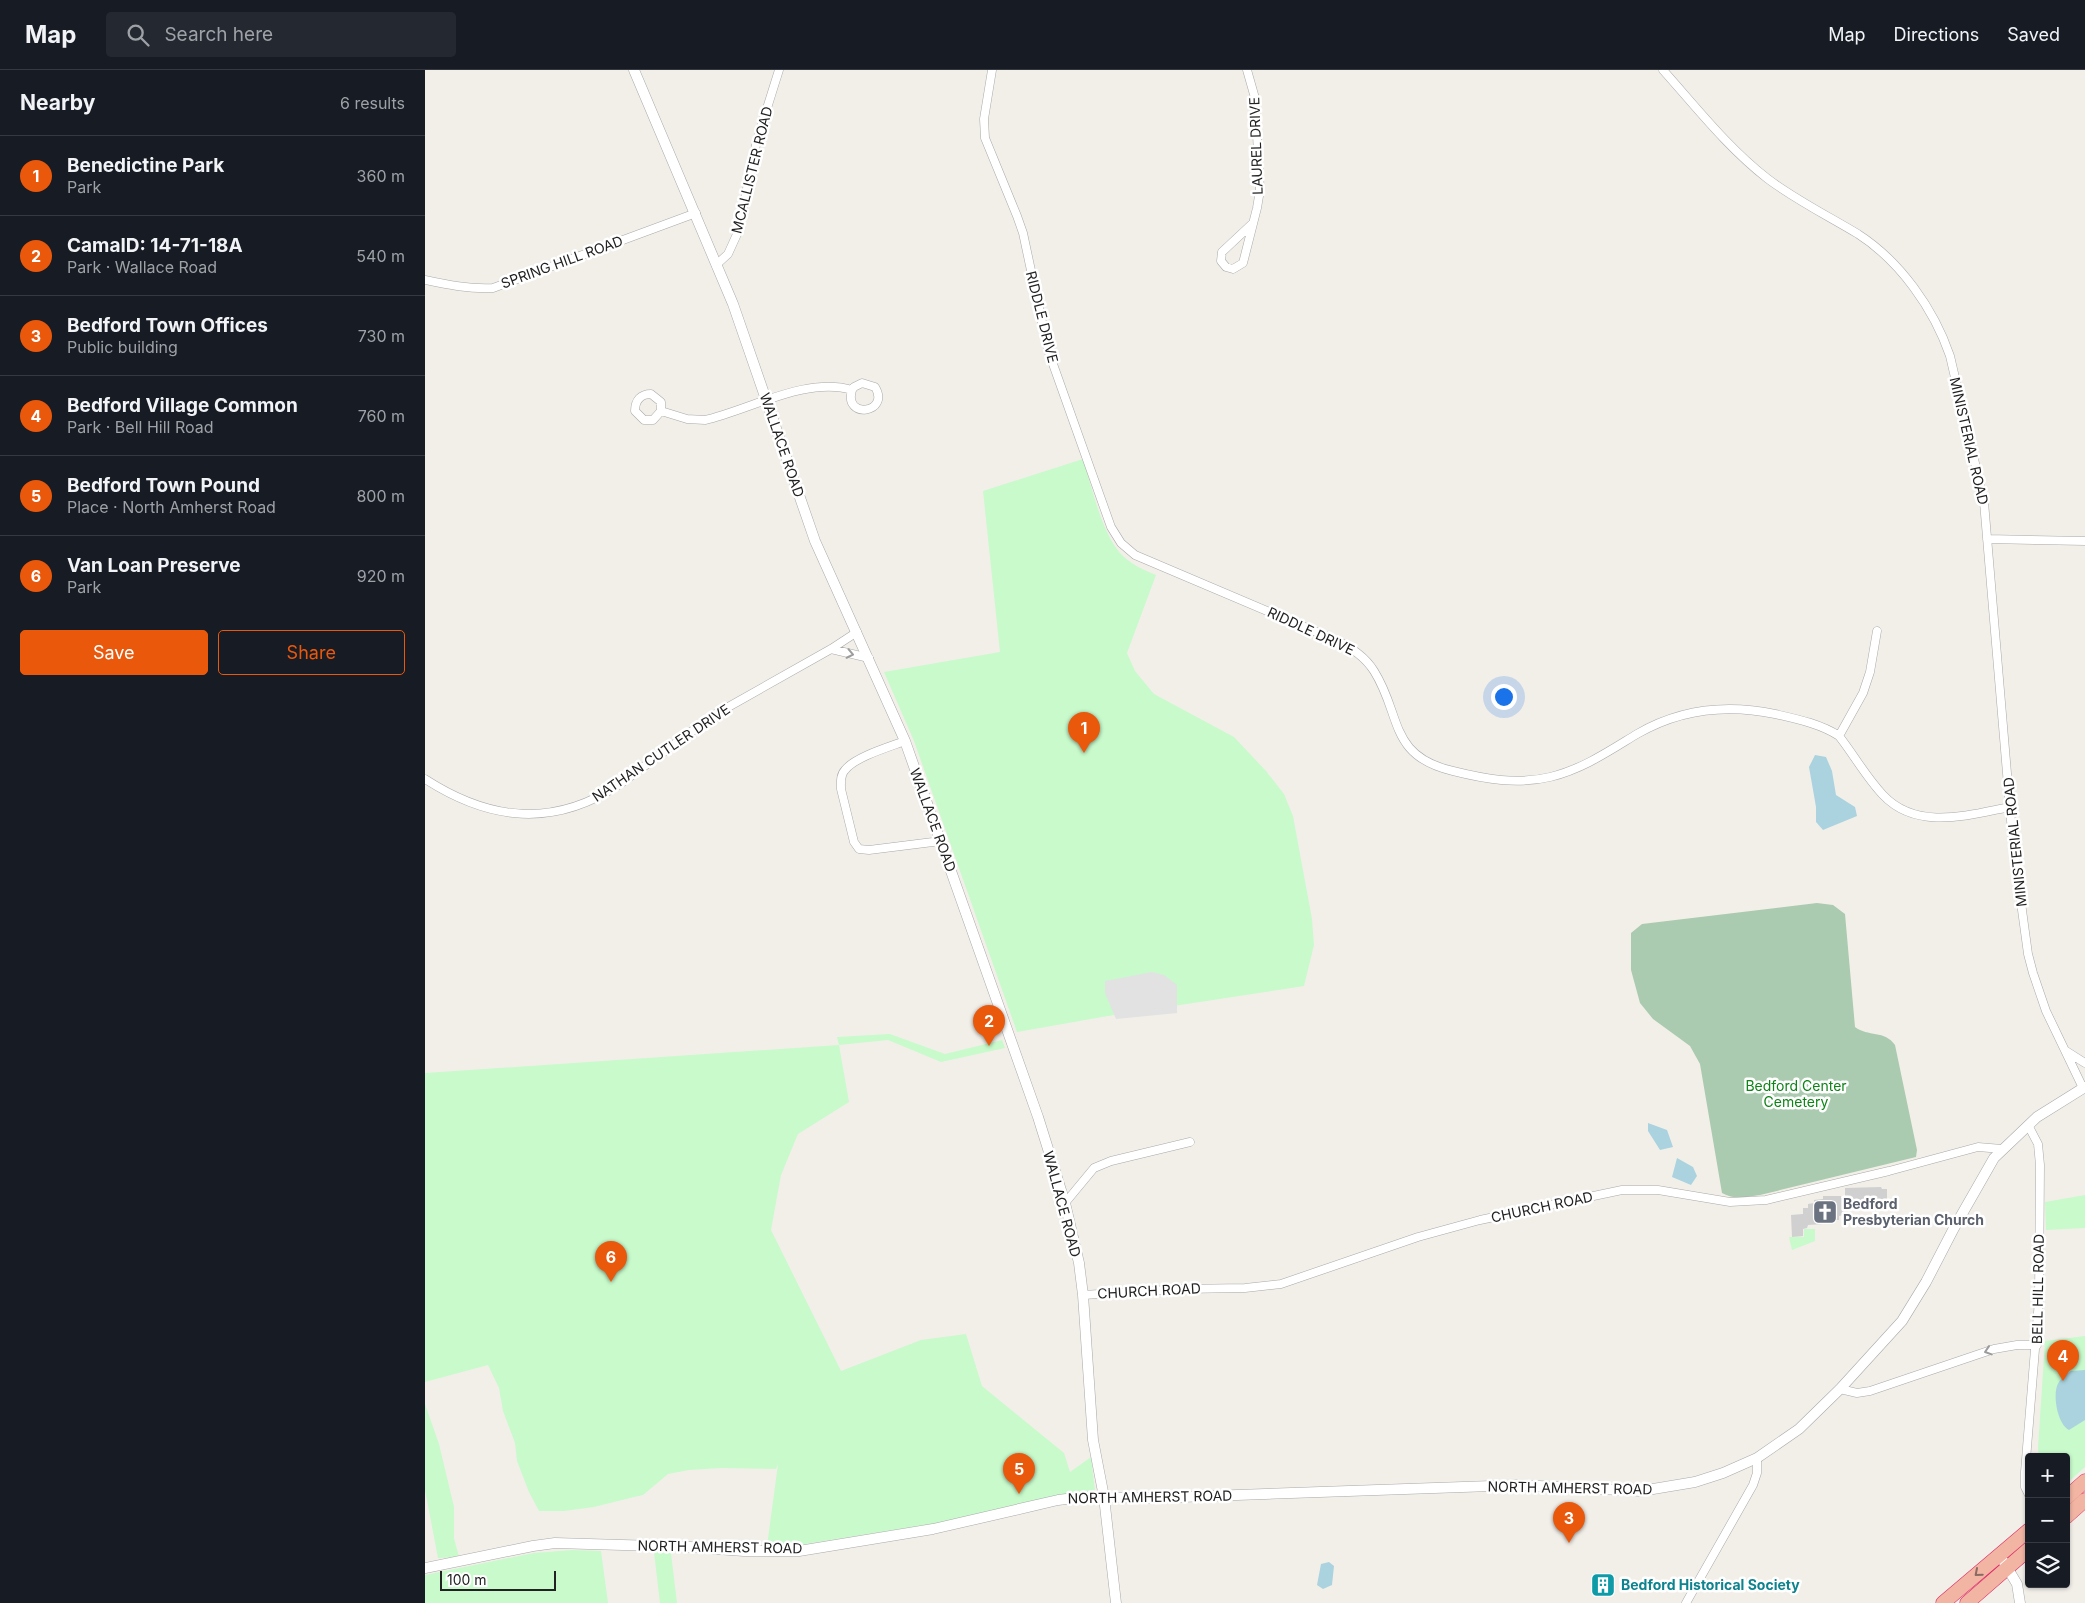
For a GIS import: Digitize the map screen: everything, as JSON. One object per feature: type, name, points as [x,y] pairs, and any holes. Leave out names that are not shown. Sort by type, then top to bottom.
[{"type":"highway","points":[[2070,1493],[2085,1481]]},
{"type":"highway","points":[[2070,1513],[2085,1500]]},
{"type":"highway","points":[[1943,1603],[2025,1533]]},
{"type":"highway","points":[[1967,1603],[2025,1552]]},
{"type":"street","name":"WALLACE ROAD","points":[[634,70],[733,304],[815,541],[905,741],[1037,1117],[1065,1203],[1079,1263],[1093,1440],[1103,1497],[1116,1603]]},
{"type":"street","name":"MCALLISTER ROAD","points":[[716,265],[728,254],[739,232],[757,140],[779,70]]},
{"type":"street","name":"RIDDLE DRIVE","points":[[992,70],[984,119],[985,138],[1023,234],[1047,350],[1103,510],[1115,535],[1128,549],[1152,563],[1333,638],[1353,649],[1367,662],[1378,678],[1396,728],[1405,744],[1426,762],[1451,771],[1514,782],[1550,777],[1592,761],[1638,733],[1665,720],[1688,712],[1734,708],[1769,713],[1821,727],[1839,736],[1882,794],[1896,806],[1913,814],[1937,818],[1954,817],[2010,807]]},
{"type":"street","name":"LAUREL DRIVE","points":[[1247,70],[1255,98],[1260,190],[1253,223],[1243,263],[1237,268],[1225,267],[1221,260],[1222,252],[1253,223]]},
{"type":"street","name":"MINISTERIAL ROAD","points":[[1663,70],[1727,141],[1753,166],[1781,188],[1874,246],[1893,264],[1927,307],[1944,339],[1950,356],[1973,462],[1981,484],[2010,807],[2025,934],[2033,973],[2046,1011],[2084,1088]]},
{"type":"street","name":"SPRING HILL ROAD","points":[[425,280],[457,287],[493,288],[696,213]]},
{"type":"street","points":[[661,411],[687,419],[705,420],[818,386],[836,386],[852,390]]},
{"type":"street","points":[[1987,539],[2085,541]]},
{"type":"street","points":[[1839,736],[1863,692],[1877,631]]},
{"type":"street","name":"NATHAN CUTLER DRIVE","points":[[425,779],[457,796],[509,812],[545,814],[580,806],[605,794],[620,784],[713,715],[831,649],[857,632]]},
{"type":"street","points":[[831,649],[869,658]]},
{"type":"street","points":[[905,741],[858,761],[843,771],[841,788],[853,842],[859,849],[869,850],[941,841]]},
{"type":"street","points":[[2064,1049],[2085,1063]]},
{"type":"street","name":"NORTH AMHERST ROAD","points":[[425,1568],[533,1546],[555,1544],[636,1545],[745,1551],[799,1551],[933,1529],[1065,1499],[1083,1497],[1163,1498],[1521,1485],[1628,1491],[1653,1490],[1695,1482],[1723,1473],[1757,1458],[1799,1428],[1840,1389],[1902,1321],[1926,1282],[1987,1169],[2002,1149],[2049,1108],[2084,1088]]},
{"type":"street","name":"BELL HILL ROAD","points":[[2027,1453],[2037,1346],[2039,1300],[2038,1144],[2028,1125]]},
{"type":"street","points":[[1065,1203],[1094,1168],[1111,1160],[1190,1142]]},
{"type":"street","name":"CHURCH ROAD","points":[[1083,1295],[1136,1290],[1263,1287],[1298,1279],[1358,1256],[1464,1224],[1622,1190],[1658,1190],[1730,1202],[1751,1202],[1889,1171],[1978,1146],[2002,1149]]},
{"type":"street","points":[[1840,1389],[1850,1392],[1863,1392],[1994,1348],[2017,1345],[2037,1346]]},
{"type":"street","points":[[1686,1603],[1753,1485],[1757,1473],[1757,1458]]},
{"type":"street","points":[[1999,1554],[2017,1584],[2020,1603]]},
{"type":"shaded area","points":[[1152,972],[1164,975],[1177,985],[1177,1013],[1116,1019],[1105,993],[1105,981]]},
{"type":"shaded area","name":"Bedford Presbyterian Church","points":[[1881,1187],[1882,1189],[1887,1189],[1887,1201],[1883,1201],[1883,1205],[1854,1206],[1854,1208],[1849,1208],[1847,1214],[1839,1216],[1839,1220],[1829,1220],[1829,1217],[1823,1215],[1823,1224],[1808,1225],[1807,1228],[1803,1229],[1803,1236],[1792,1237],[1791,1215],[1803,1214],[1803,1208],[1808,1208],[1808,1204],[1814,1203],[1814,1200],[1823,1199],[1823,1196],[1841,1196],[1841,1198],[1845,1198],[1845,1188]]},
{"type":"green space","points":[[1083,459],[1102,521],[1113,544],[1128,560],[1156,575],[1127,653],[1135,671],[1154,694],[1234,737],[1266,771],[1284,794],[1293,816],[1312,919],[1314,945],[1304,986],[1017,1032],[914,741],[884,672],[1000,652],[983,491]]},
{"type":"green space","name":"Bedford Center Cemetery","points":[[1817,903],[1833,905],[1845,914],[1855,1027],[1865,1032],[1886,1037],[1895,1045],[1917,1150],[1916,1157],[1760,1195],[1731,1197],[1722,1193],[1700,1064],[1690,1046],[1653,1019],[1640,1003],[1631,970],[1631,933],[1642,924]]},
{"type":"green space","points":[[890,1034],[945,1054],[1002,1040],[1005,1048],[941,1062],[888,1040],[839,1045],[837,1037]]},
{"type":"green space","points":[[839,1045],[849,1102],[798,1134],[781,1175],[771,1230],[841,1371],[921,1340],[966,1334],[982,1386],[1064,1453],[1070,1472],[1091,1457],[1095,1491],[1050,1498],[952,1521],[792,1546],[767,1546],[778,1464],[776,1469],[721,1468],[689,1470],[668,1474],[643,1495],[594,1507],[564,1511],[539,1511],[529,1492],[517,1461],[515,1443],[503,1411],[499,1388],[488,1365],[425,1382],[425,1073]]},
{"type":"green space","points":[[2085,1195],[2085,1228],[2046,1230],[2045,1202]]},
{"type":"green space","points":[[1804,1229],[1815,1229],[1815,1241],[1792,1250],[1789,1237],[1804,1237]]},
{"type":"green space","points":[[2085,1336],[2085,1467],[2070,1480],[2070,1453],[2039,1453],[2045,1341]]},
{"type":"green space","points":[[425,1404],[439,1444],[454,1507],[454,1538],[459,1557],[438,1558],[425,1490]]},
{"type":"green space","points":[[572,1550],[601,1551],[608,1603],[425,1603],[425,1575],[534,1553]]},
{"type":"green space","points":[[654,1552],[671,1553],[677,1603],[660,1603]]},
{"type":"water","points":[[1815,755],[1826,757],[1832,771],[1836,795],[1855,807],[1857,816],[1823,830],[1816,822],[1816,807],[1809,767]]},
{"type":"water","points":[[1648,1123],[1667,1130],[1673,1147],[1660,1150],[1648,1131]]},
{"type":"water","points":[[1677,1158],[1693,1167],[1697,1176],[1691,1185],[1672,1177]]},
{"type":"water","points":[[2085,1370],[2085,1420],[2069,1430],[2059,1417],[2057,1410],[2057,1386],[2063,1377],[2071,1371]]},
{"type":"water","points":[[1329,1562],[1334,1566],[1332,1585],[1323,1589],[1317,1585],[1321,1564]]},
{"type":"place","name":"Benedictine Park","points":[[1084,753]]},
{"type":"place","name":"CamaID: 14-71-18A","points":[[989,1046]]},
{"type":"place","name":"Bedford Presbyterian Church","points":[[1825,1212]]},
{"type":"place","name":"Van Loan Preserve","points":[[611,1282]]},
{"type":"place","name":"Bedford Village Common","points":[[2063,1381]]},
{"type":"place","name":"Bedford Town Pound","points":[[1019,1494]]},
{"type":"place","name":"Bedford Town Offices","points":[[1569,1543]]},
{"type":"place","name":"Bedford Historical Society","points":[[1603,1585]]}]
